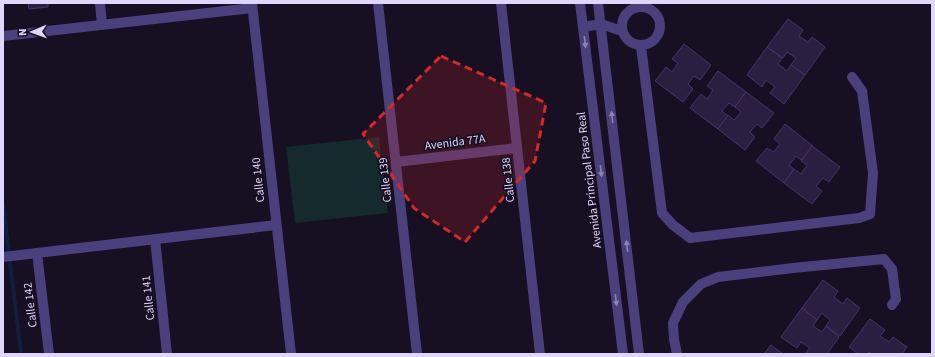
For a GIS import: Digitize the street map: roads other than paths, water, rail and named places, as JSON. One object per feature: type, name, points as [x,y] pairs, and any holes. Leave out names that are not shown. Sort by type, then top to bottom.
[{"type":"street","points":[[100,3],[102,25]]},
{"type":"street","name":"Calle 139","points":[[378,3],[417,354]]},
{"type":"street","name":"Calle 138","points":[[501,3],[540,354]]},
{"type":"street","name":"Avenida Principal Paso Real","points":[[580,3],[623,354]]},
{"type":"street","points":[[598,3],[639,354]]},
{"type":"street","points":[[639,5],[646,7],[657,14],[660,19],[661,26],[657,38],[647,45],[641,46],[629,42],[622,31],[622,24],[627,12],[639,5]]},
{"type":"street","points":[[3,36],[252,6]]},
{"type":"street","name":"Calle 140","points":[[252,6],[291,354]]},
{"type":"street","points":[[583,27],[601,24],[622,31]]},
{"type":"street","points":[[641,46],[662,213],[690,238],[859,218],[870,214],[872,195],[872,165],[862,91],[852,77]]},
{"type":"street","name":"Avenida 77A","points":[[396,162],[517,148]]},
{"type":"street","points":[[3,256],[276,225]]},
{"type":"street","name":"Calle 141","points":[[155,239],[167,354]]},
{"type":"street","name":"Calle 142","points":[[37,252],[49,354]]},
{"type":"street","points":[[677,354],[673,323],[683,302],[701,284],[718,277],[884,259],[892,269],[896,299],[892,305]]},
{"type":"waterway","points":[[3,203],[21,354]]}]
